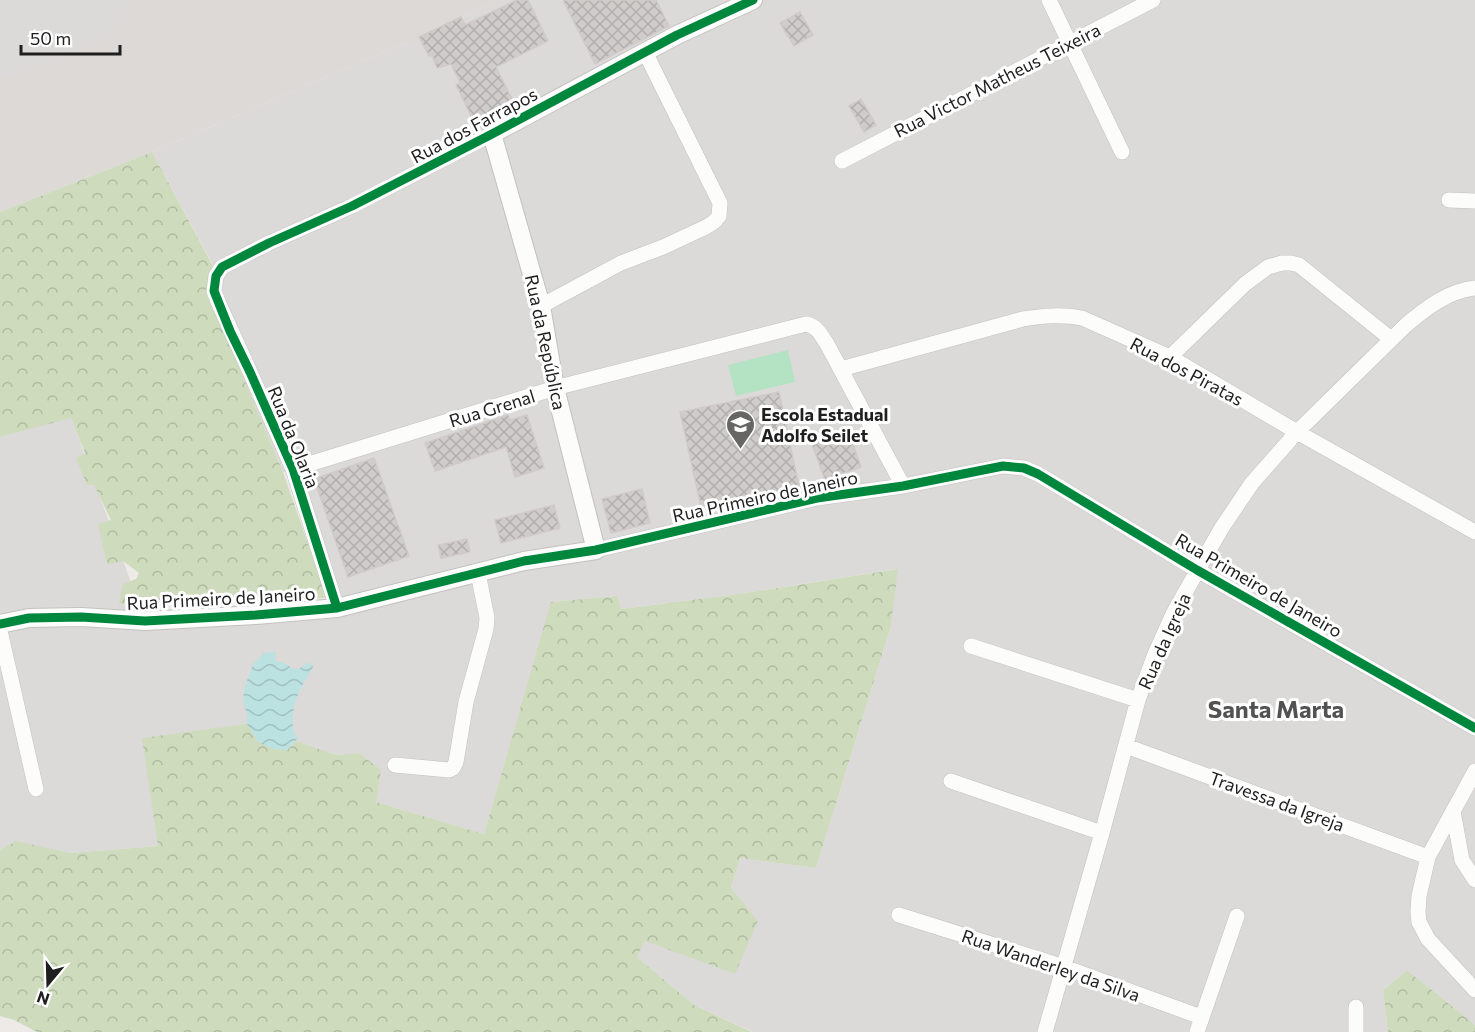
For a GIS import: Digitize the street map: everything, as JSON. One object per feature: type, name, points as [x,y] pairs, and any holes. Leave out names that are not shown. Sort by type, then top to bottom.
[{"type":"street","name":"Rua dos Farrapos","points":[[214,281],[222,267],[260,247],[352,206],[492,135],[677,35],[753,0]]},
{"type":"street","points":[[1049,0],[1122,152]]},
{"type":"street","name":"Rua Victor Matheus Teixeira","points":[[842,161],[1153,0]]},
{"type":"street","points":[[541,306],[621,263],[706,227],[718,216],[720,203],[645,52]]},
{"type":"street","name":"Rua da República","points":[[492,135],[541,306],[555,388],[596,550]]},
{"type":"street","points":[[1449,200],[1475,201]]},
{"type":"street","points":[[1170,357],[1245,284],[1268,267],[1282,262],[1299,265],[1391,339]]},
{"type":"street","name":"Rua da Olaria","points":[[214,281],[214,291],[219,304],[293,470],[337,608]]},
{"type":"street","name":"Rua da Igreja","points":[[1045,1032],[1137,700],[1173,614],[1197,570],[1252,483],[1296,432],[1422,311],[1457,292],[1475,288]]},
{"type":"street","name":"Rua dos Piratas","points":[[842,369],[1023,320],[1066,315],[1082,318],[1170,357],[1296,432],[1475,532]]},
{"type":"street","name":"Rua Grenal","points":[[293,470],[555,388],[798,325],[807,324],[815,328],[842,369]]},
{"type":"street","points":[[842,369],[903,486]]},
{"type":"street","name":"Rua Primeiro de Janeiro","points":[[0,624],[29,618],[81,617],[145,621],[337,608],[524,561],[596,550],[817,498],[903,486],[1003,466],[1024,468],[1038,474],[1197,570],[1475,728]]},
{"type":"street","points":[[395,765],[449,770],[456,762],[466,702],[486,629],[487,618],[478,573]]},
{"type":"street","points":[[0,631],[36,789]]},
{"type":"street","points":[[971,646],[1137,700]]},
{"type":"street","name":"Travessa da Igreja","points":[[1126,746],[1428,857]]},
{"type":"street","points":[[1475,771],[1428,857],[1418,912],[1419,922],[1428,939],[1475,990]]},
{"type":"street","points":[[951,781],[1102,833]]},
{"type":"street","points":[[1453,811],[1461,860],[1475,880]]},
{"type":"street","name":"Rua Wanderley da Silva","points":[[899,915],[1064,967],[1199,1024]]},
{"type":"street","points":[[1199,1024],[1237,916]]},
{"type":"street","points":[[1356,1007],[1356,1032]]},
{"type":"shaded area","points":[[0,0],[499,0],[152,152],[0,212]]},
{"type":"shaded area","points":[[499,0],[1475,0],[1475,1025],[1407,970],[1383,990],[1388,1032],[753,1032],[694,1005],[637,957],[645,940],[735,974],[731,888],[740,858],[816,868],[891,626],[897,569],[739,594],[620,609],[617,596],[552,602],[484,834],[376,802],[360,753],[337,755],[296,741],[287,750],[273,749],[158,846],[70,853],[16,842],[0,850],[0,437],[71,417],[145,621],[336,608],[292,470],[283,472],[209,295],[208,280],[213,265],[152,152]]},
{"type":"green space","points":[[152,152],[213,266],[208,280],[209,295],[283,472],[327,598],[119,604],[123,584],[136,579],[139,573],[123,561],[107,565],[98,524],[111,520],[94,485],[87,485],[76,458],[85,453],[71,418],[0,437],[0,212]]},
{"type":"green space","points":[[788,350],[795,382],[736,396],[728,365]]},
{"type":"green space","points":[[898,569],[891,626],[816,868],[740,858],[731,888],[758,921],[735,974],[645,941],[637,957],[694,1005],[752,1032],[37,1032],[14,1020],[0,1016],[0,850],[16,841],[70,853],[158,846],[142,738],[247,724],[258,742],[287,750],[296,741],[337,755],[359,753],[381,770],[376,802],[484,834],[551,602],[617,596],[621,609],[739,594]]},
{"type":"green space","points":[[1407,970],[1475,1025],[1475,1032],[1388,1032],[1383,990]]},
{"type":"water","points":[[275,652],[276,661],[293,669],[310,662],[313,667],[300,689],[294,706],[293,729],[298,738],[287,750],[273,749],[258,742],[247,724],[247,713],[243,703],[244,689],[253,664],[264,653]]},
{"type":"building","points":[[517,0],[528,0],[548,41],[496,67],[514,103],[474,122],[456,85],[460,82],[451,64],[437,68],[432,55],[429,56],[419,37],[461,17],[465,25]]},
{"type":"building","points":[[563,0],[656,0],[669,26],[595,64]]},
{"type":"building","points":[[800,12],[813,35],[794,46],[780,23]]},
{"type":"building","points":[[861,99],[876,125],[864,132],[849,106]]},
{"type":"building","name":"Escola Estadual Adolfo Seilet","points":[[779,392],[799,486],[701,507],[680,412]]},
{"type":"building","points":[[508,415],[510,420],[527,415],[544,468],[515,477],[506,447],[435,471],[425,443]]},
{"type":"building","points":[[848,429],[861,467],[825,480],[811,442]]},
{"type":"building","points":[[374,458],[409,556],[348,577],[314,479]]},
{"type":"building","points":[[642,489],[650,523],[611,533],[602,499]]},
{"type":"building","points":[[554,505],[560,528],[501,543],[495,520]]},
{"type":"building","points":[[467,539],[470,552],[441,558],[438,545]]},
{"type":"runway","points":[[0,35],[85,0]]},
{"type":"cycle path","points":[[337,608],[293,469],[214,291],[216,276],[222,267],[352,206],[677,35],[753,0]]},
{"type":"cycle path","points":[[0,624],[29,618],[81,617],[145,621],[337,608],[524,561],[596,550],[817,498],[903,486],[1003,466],[1024,468],[1038,474],[1197,570],[1475,728]]},
{"type":"place","name":"Escola Estadual Adolfo Seilet","points":[[740,450]]},
{"type":"district","name":"Santa Marta","points":[[1276,708]]}]
